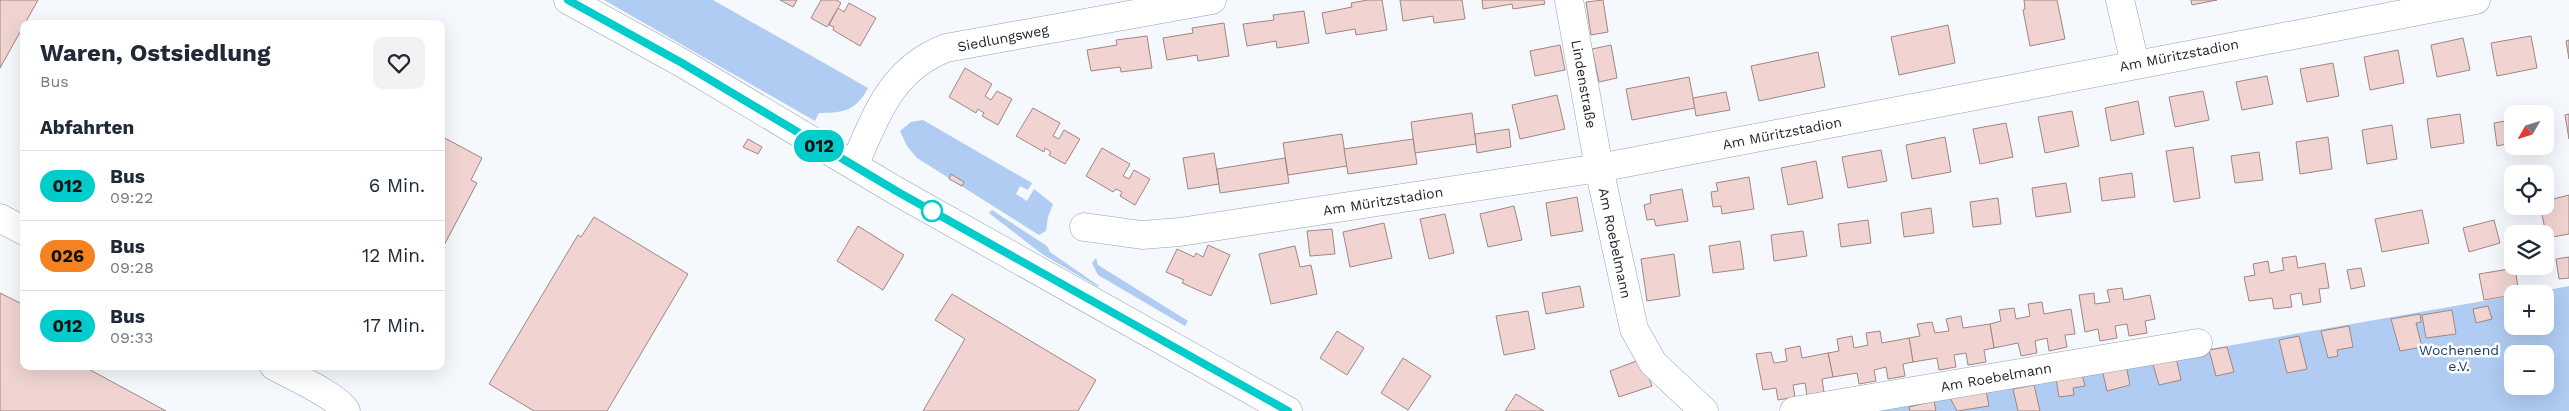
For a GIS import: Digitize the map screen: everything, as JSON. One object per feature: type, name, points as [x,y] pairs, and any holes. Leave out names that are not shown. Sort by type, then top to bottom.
[{"type":"street","points":[[568,0],[682,63],[854,166],[1288,411]]},
{"type":"street","name":"Siedlungsweg","points":[[854,166],[875,118],[895,84],[905,72],[930,55],[955,47],[1212,0]]},
{"type":"street","name":"Lindenstraße","points":[[1569,0],[1599,168]]},
{"type":"street","points":[[2120,0],[2136,64]]},
{"type":"street","name":"Am Müritzstadion","points":[[1084,227],[1142,235],[1180,232],[1599,168],[2476,0]]},
{"type":"street","name":"Am Roebelmann","points":[[1599,168],[1634,329],[1653,363],[1704,411]]},
{"type":"street","points":[[0,218],[20,229]]},
{"type":"street","name":"Am Roebelmann","points":[[1794,411],[2198,343]]},
{"type":"street","points":[[281,370],[318,390],[343,406],[346,411]]},
{"type":"green space","points":[[604,0],[713,0],[868,88],[854,106],[842,111],[819,113],[815,121]]},
{"type":"green space","points":[[923,120],[1032,183],[1028,190],[1020,186],[1016,194],[1027,201],[1034,189],[1053,204],[1048,217],[1046,231],[1039,235],[917,158],[907,146],[900,131],[911,122]]},
{"type":"green space","points":[[992,210],[1047,246],[1050,252],[1099,286],[1042,254],[989,213]]},
{"type":"green space","points":[[1096,258],[1098,265],[1188,321],[1185,326],[1098,275],[1092,263]]},
{"type":"green space","name":"Wochenend e.V.","points":[[2569,286],[2569,411],[1856,411],[2504,297],[2504,335],[2554,335],[2554,289]]},
{"type":"building","points":[[0,0],[38,0],[27,20],[20,20],[20,32],[0,68]]},
{"type":"building","points":[[780,0],[797,0],[793,7]]},
{"type":"building","points":[[821,0],[837,0],[841,3],[827,27],[811,18]]},
{"type":"building","points":[[1382,0],[1387,30],[1356,35],[1355,29],[1326,34],[1322,13],[1352,7],[1351,3]]},
{"type":"building","points":[[1400,0],[1462,0],[1465,19],[1434,23],[1433,16],[1403,21]]},
{"type":"building","points":[[1482,0],[1544,0],[1545,4],[1513,9],[1512,4],[1483,9]]},
{"type":"building","points":[[1603,0],[1608,32],[1591,35],[1586,2]]},
{"type":"building","points":[[2024,0],[2057,0],[2065,39],[2030,46],[2023,10],[2025,9]]},
{"type":"building","points":[[2191,0],[2217,0],[2192,5]]},
{"type":"building","points":[[849,3],[876,18],[860,46],[833,30],[834,27],[829,25],[838,8],[844,12]]},
{"type":"building","points":[[1304,11],[1309,43],[1277,48],[1276,41],[1247,46],[1243,24],[1274,20],[1273,15]]},
{"type":"building","points":[[1224,23],[1229,56],[1198,61],[1197,55],[1167,60],[1163,38],[1193,33],[1192,28]]},
{"type":"building","points":[[1948,25],[1955,63],[1899,75],[1891,37]]},
{"type":"building","points":[[1147,36],[1152,68],[1121,72],[1120,67],[1091,71],[1087,50],[1117,45],[1116,40]]},
{"type":"building","points":[[2531,36],[2537,68],[2497,76],[2491,43]]},
{"type":"building","points":[[2463,38],[2470,70],[2437,77],[2431,45]]},
{"type":"building","points":[[2569,40],[2569,59],[2566,41]]},
{"type":"building","points":[[1560,45],[1565,70],[1535,76],[1530,51]]},
{"type":"building","points":[[1611,45],[1617,78],[1599,82],[1592,49]]},
{"type":"building","points":[[2398,50],[2404,83],[2370,90],[2364,57]]},
{"type":"building","points":[[1818,52],[1825,87],[1759,101],[1751,66]]},
{"type":"building","points":[[2333,63],[2339,96],[2307,102],[2300,69]]},
{"type":"building","points":[[965,68],[992,84],[985,96],[991,100],[997,91],[1012,99],[998,125],[982,116],[984,113],[978,109],[976,113],[949,97]]},
{"type":"building","points":[[2267,76],[2273,104],[2242,110],[2236,82]]},
{"type":"building","points":[[1689,77],[1695,108],[1632,120],[1626,89]]},
{"type":"building","points":[[2203,91],[2209,120],[2175,127],[2169,97]]},
{"type":"building","points":[[1726,92],[1730,110],[1696,116],[1693,98]]},
{"type":"building","points":[[1557,95],[1565,129],[1520,139],[1512,105]]},
{"type":"building","points":[[2138,101],[2144,134],[2111,141],[2105,108]]},
{"type":"building","points":[[1033,108],[1060,123],[1053,136],[1059,139],[1064,130],[1080,139],[1065,164],[1049,155],[1051,152],[1045,148],[1044,152],[1016,136]]},
{"type":"building","points":[[2072,111],[2079,146],[2045,153],[2038,117]]},
{"type":"building","points":[[1472,113],[1476,144],[1415,153],[1411,122]]},
{"type":"building","points":[[2460,114],[2464,143],[2431,148],[2427,119]]},
{"type":"building","points":[[2569,114],[2569,139],[2565,115]]},
{"type":"building","points":[[2504,121],[2504,145],[2497,146],[2494,123]]},
{"type":"building","points":[[2006,123],[2013,157],[1980,164],[1973,129]]},
{"type":"building","points":[[2392,125],[2397,159],[2367,164],[2362,130]]},
{"type":"building","points":[[1509,129],[1511,147],[1477,153],[1475,134]]},
{"type":"building","points":[[1342,134],[1347,166],[1288,175],[1283,143]]},
{"type":"building","points":[[1945,137],[1951,172],[1912,179],[1906,145]]},
{"type":"building","points":[[2328,137],[2332,169],[2300,174],[2296,142]]},
{"type":"building","points":[[445,138],[482,158],[471,180],[477,183],[445,243]]},
{"type":"building","points":[[748,139],[762,147],[758,154],[743,147]]},
{"type":"building","points":[[1413,139],[1417,164],[1348,174],[1344,149]]},
{"type":"building","points":[[2193,147],[2200,198],[2174,202],[2166,151]]},
{"type":"building","points":[[1102,148],[1130,164],[1123,176],[1129,179],[1134,170],[1150,179],[1135,205],[1120,196],[1122,192],[1116,189],[1113,192],[1086,176]]},
{"type":"building","points":[[1881,150],[1887,181],[1848,188],[1842,157]]},
{"type":"building","points":[[2259,152],[2263,180],[2235,183],[2231,156]]},
{"type":"building","points":[[1214,153],[1219,184],[1188,189],[1183,158]]},
{"type":"building","points":[[1285,158],[1289,183],[1220,193],[1217,169]]},
{"type":"building","points":[[1816,161],[1823,198],[1788,205],[1781,168]]},
{"type":"building","points":[[2132,173],[2135,197],[2102,201],[2099,178]]},
{"type":"building","points":[[951,174],[964,182],[962,186],[949,179]]},
{"type":"building","points":[[1749,177],[1754,209],[1722,214],[1721,206],[1713,207],[1711,192],[1718,191],[1716,183]]},
{"type":"building","points":[[2066,183],[2071,212],[2036,217],[2032,188]]},
{"type":"building","points":[[1682,189],[1688,221],[1656,226],[1654,219],[1647,220],[1644,205],[1651,203],[1650,195]]},
{"type":"building","points":[[2569,195],[2569,234],[2554,237],[2554,225],[2544,225],[2542,215],[2554,215],[2554,199]]},
{"type":"building","points":[[1577,197],[1583,231],[1551,236],[1546,203]]},
{"type":"building","points":[[1998,198],[2001,224],[1973,227],[1970,202]]},
{"type":"building","points":[[1514,206],[1522,240],[1488,247],[1480,214]]},
{"type":"building","points":[[1931,208],[1934,233],[1904,237],[1901,213]]},
{"type":"building","points":[[2422,210],[2429,243],[2382,252],[2375,219]]},
{"type":"building","points":[[1445,214],[1454,253],[1429,259],[1420,219]]},
{"type":"building","points":[[594,217],[688,274],[607,411],[534,411],[489,384],[578,235],[581,237]]},
{"type":"building","points":[[1868,220],[1871,243],[1841,247],[1838,224]]},
{"type":"building","points":[[2494,220],[2500,243],[2469,252],[2463,228]]},
{"type":"building","points":[[1384,223],[1392,258],[1350,267],[1343,232]]},
{"type":"building","points":[[858,226],[904,255],[883,290],[837,261]]},
{"type":"building","points":[[1332,229],[1335,254],[1310,256],[1307,231]]},
{"type":"building","points":[[1803,231],[1807,256],[1774,261],[1771,235]]},
{"type":"building","points":[[1740,241],[1744,269],[1713,273],[1709,246]]},
{"type":"building","points":[[1208,245],[1230,255],[1211,296],[1182,283],[1184,280],[1166,272],[1177,249],[1194,257],[1196,253],[1203,257]]},
{"type":"building","points":[[1295,246],[1300,267],[1311,265],[1317,294],[1271,304],[1259,254]]},
{"type":"building","points":[[1674,254],[1680,296],[1647,301],[1641,259]]},
{"type":"building","points":[[2296,256],[2298,268],[2325,263],[2329,288],[2319,289],[2321,302],[2303,305],[2301,293],[2290,295],[2292,307],[2274,309],[2272,298],[2249,301],[2244,277],[2255,275],[2253,264],[2268,261],[2270,273],[2284,270],[2282,258]]},
{"type":"building","points":[[2569,257],[2569,278],[2559,279],[2556,259]]},
{"type":"building","points":[[2361,268],[2365,286],[2351,289],[2347,270]]},
{"type":"building","points":[[2504,270],[2504,275],[2516,275],[2518,285],[2504,285],[2504,297],[2484,300],[2479,274]]},
{"type":"building","points":[[1580,286],[1584,307],[1546,314],[1542,293]]},
{"type":"building","points":[[2122,288],[2124,300],[2150,295],[2155,319],[2145,321],[2147,333],[2129,336],[2127,324],[2115,326],[2117,338],[2100,341],[2098,329],[2085,332],[2079,295],[2094,293],[2095,304],[2110,302],[2107,290]]},
{"type":"building","points":[[0,293],[20,303],[20,370],[90,370],[166,411],[0,411]]},
{"type":"building","points":[[952,294],[1096,380],[1078,411],[923,411],[965,339],[935,320]]},
{"type":"building","points":[[2042,302],[2044,314],[2071,309],[2075,334],[2065,335],[2067,347],[2049,351],[2047,338],[2035,341],[2037,353],[2021,356],[2018,343],[1994,348],[1990,324],[2001,321],[1999,310],[2014,308],[2016,319],[2030,316],[2028,304]]},
{"type":"building","points":[[2488,306],[2492,319],[2476,323],[2473,309]]},
{"type":"building","points":[[2452,310],[2456,334],[2426,338],[2422,315]]},
{"type":"building","points":[[1528,311],[1535,349],[1504,355],[1496,316]]},
{"type":"building","points":[[2420,314],[2421,322],[2416,323],[2422,347],[2400,351],[2391,319]]},
{"type":"building","points":[[1961,316],[1963,328],[1990,324],[1994,348],[1984,350],[1986,362],[1968,365],[1966,353],[1954,355],[1956,367],[1939,370],[1937,358],[1913,362],[1909,338],[1920,336],[1917,324],[1932,322],[1935,333],[1949,331],[1946,319]]},
{"type":"building","points":[[2349,326],[2353,347],[2337,350],[2338,356],[2328,358],[2321,331]]},
{"type":"building","points":[[1337,331],[1364,348],[1347,375],[1320,358]]},
{"type":"building","points":[[1880,331],[1882,343],[1909,338],[1913,362],[1903,364],[1905,376],[1888,379],[1886,367],[1874,370],[1876,381],[1859,384],[1857,373],[1833,377],[1828,353],[1839,351],[1837,339],[1852,336],[1854,348],[1868,345],[1866,333]]},
{"type":"building","points":[[2299,336],[2307,369],[2287,373],[2279,340]]},
{"type":"building","points":[[1800,346],[1802,358],[1828,353],[1833,377],[1822,379],[1824,392],[1807,395],[1805,383],[1793,385],[1795,397],[1778,400],[1776,388],[1763,390],[1756,354],[1771,352],[1774,363],[1787,361],[1785,349]]},
{"type":"building","points":[[2227,347],[2234,372],[2216,376],[2209,350]]},
{"type":"building","points":[[2176,357],[2181,380],[2159,385],[2152,361]]},
{"type":"building","points":[[1403,358],[1431,376],[1408,410],[1381,393]]},
{"type":"building","points":[[1642,359],[1652,386],[1619,397],[1610,371]]},
{"type":"building","points":[[2126,365],[2130,385],[2107,391],[2102,369]]},
{"type":"building","points":[[2082,374],[2085,386],[2073,388],[2074,395],[2059,397],[2056,378]]},
{"type":"building","points":[[2034,385],[2040,411],[2018,411],[2013,389]]},
{"type":"building","points":[[1986,390],[1989,406],[1957,411],[1950,398]]},
{"type":"building","points":[[1516,394],[1544,411],[1505,411]]},
{"type":"building","points":[[1934,401],[1936,411],[1910,411],[1909,407]]},
{"type":"bus line","name":"012","points":[[568,0],[682,63],[898,192],[1288,411]]}]
